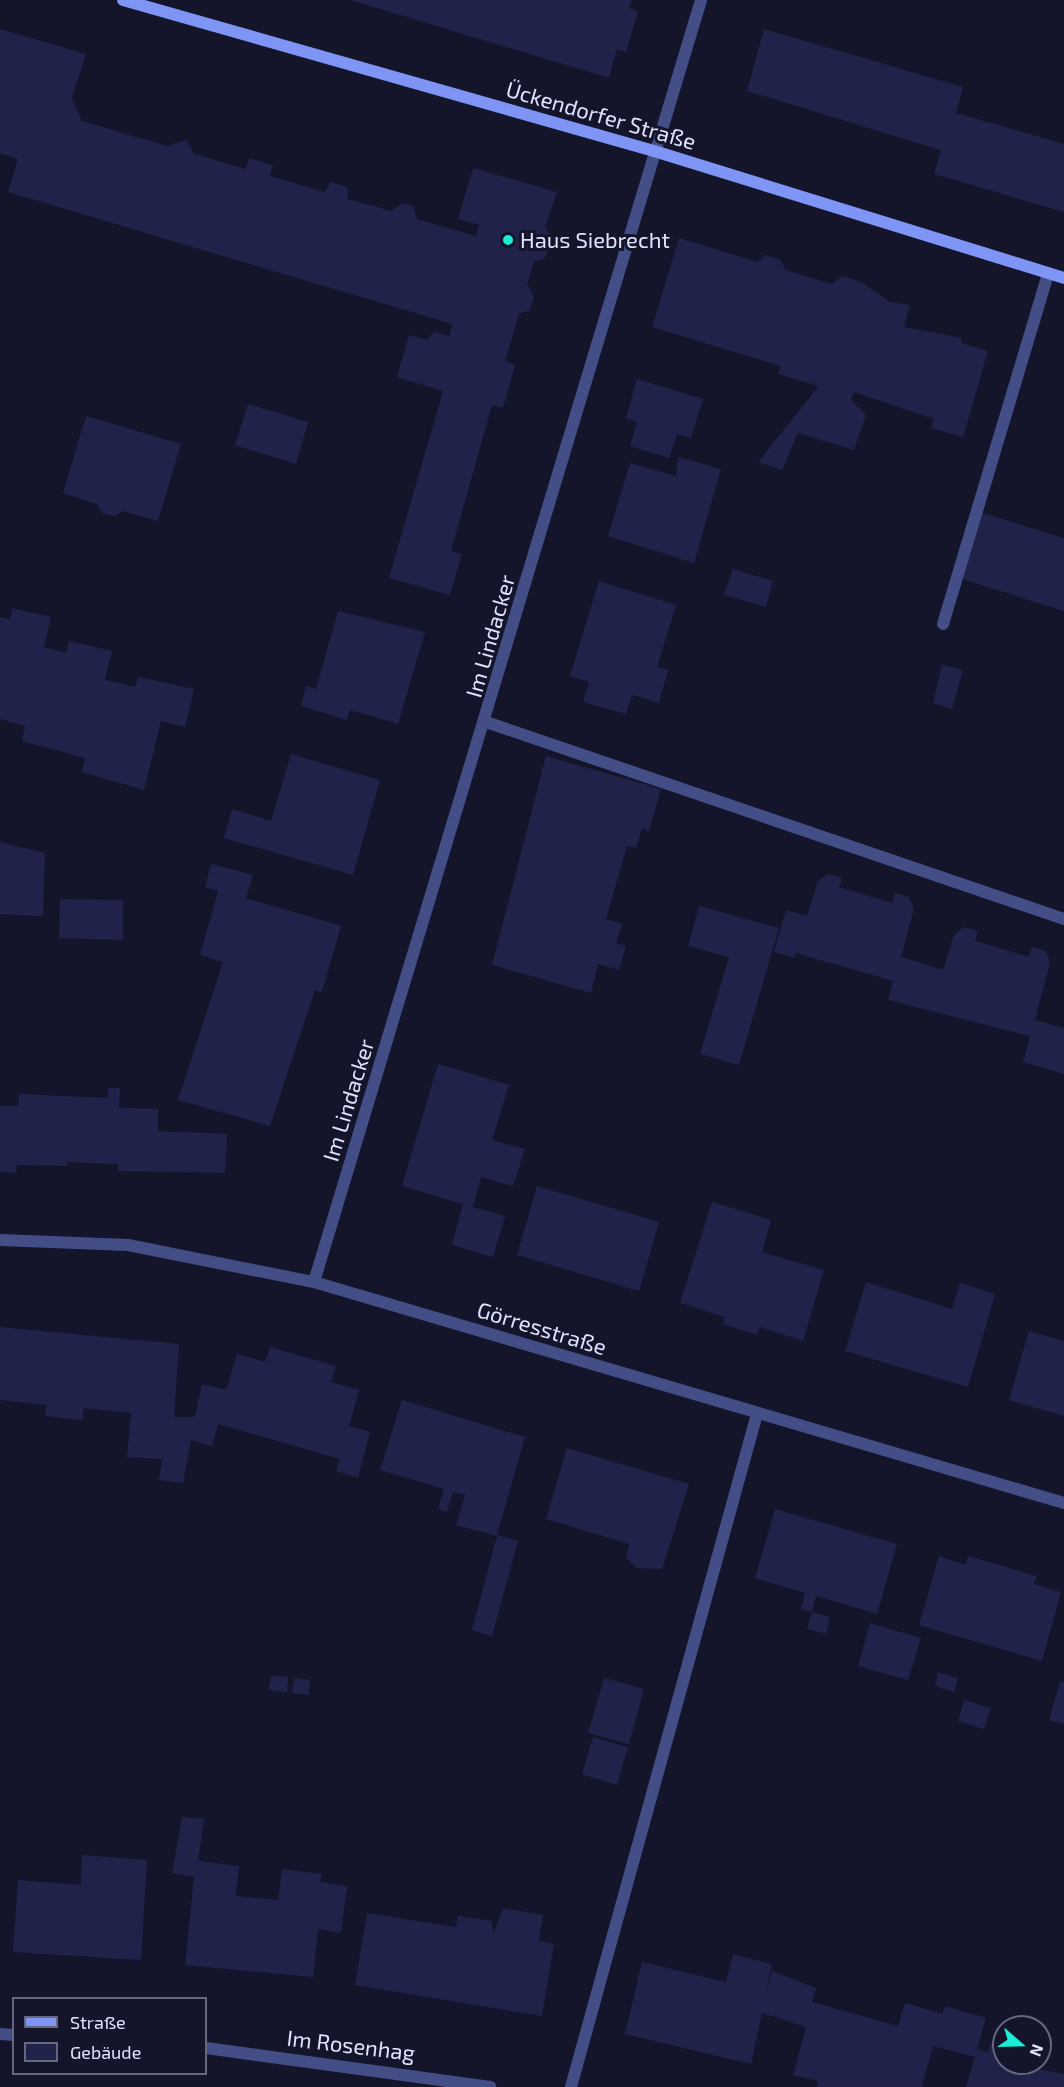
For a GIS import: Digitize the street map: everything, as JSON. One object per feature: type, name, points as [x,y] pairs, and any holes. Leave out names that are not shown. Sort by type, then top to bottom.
[{"type":"main road","name":"Ückendorfer Straße","points":[[123,0],[654,151],[1064,278]]},
{"type":"street","name":"Im Lindacker","points":[[314,1282],[486,722],[654,151],[701,0]]},
{"type":"street","points":[[943,624],[1048,273]]},
{"type":"street","points":[[486,722],[1064,919]]},
{"type":"street","name":"Görresstraße","points":[[0,1240],[128,1245],[314,1282],[1064,1503]]},
{"type":"street","points":[[571,2087],[757,1414]]},
{"type":"street","name":"Im Rosenhag","points":[[207,2049],[490,2087]]},
{"type":"building","points":[[350,0],[632,0],[629,8],[638,11],[626,52],[617,49],[609,78]]},
{"type":"building","points":[[0,29],[86,54],[72,98],[82,121],[167,146],[186,140],[194,154],[246,169],[249,158],[273,165],[270,176],[325,192],[330,182],[347,187],[348,199],[391,211],[403,203],[413,206],[417,219],[476,236],[479,225],[458,219],[473,168],[557,192],[545,227],[552,238],[545,258],[534,262],[527,284],[534,296],[530,310],[519,314],[505,361],[515,365],[503,408],[492,405],[451,551],[462,554],[450,595],[389,578],[443,391],[397,377],[409,335],[427,340],[434,332],[449,336],[452,324],[8,192],[18,159],[0,153]]},
{"type":"building","points":[[764,29],[963,87],[956,113],[1064,144],[1064,212],[934,174],[941,150],[747,91]]},
{"type":"building","points":[[679,238],[758,262],[765,255],[779,259],[786,270],[832,284],[842,276],[861,282],[890,302],[910,305],[904,327],[962,338],[961,343],[988,351],[963,437],[931,428],[934,419],[854,392],[851,400],[866,415],[854,450],[798,433],[782,470],[758,462],[819,386],[778,374],[781,366],[652,327]]},
{"type":"building","points":[[637,379],[703,399],[691,438],[677,434],[669,458],[630,446],[637,422],[626,418]]},
{"type":"building","points":[[248,404],[308,422],[296,464],[235,445]]},
{"type":"building","points":[[86,416],[181,444],[158,521],[123,511],[114,516],[102,513],[97,504],[63,493]]},
{"type":"building","points":[[678,457],[721,469],[694,563],[608,536],[630,463],[676,476]]},
{"type":"building","points":[[980,512],[1064,538],[1064,611],[959,578]]},
{"type":"building","points":[[733,569],[773,581],[766,607],[724,595]]},
{"type":"building","points":[[599,581],[676,605],[657,667],[668,670],[659,703],[632,695],[626,714],[583,702],[589,682],[570,676]]},
{"type":"building","points":[[12,608],[51,617],[44,647],[66,653],[69,641],[112,651],[105,680],[135,687],[138,677],[194,689],[185,727],[161,721],[144,790],[82,772],[85,758],[22,741],[25,726],[0,719],[0,617],[10,619]]},
{"type":"building","points":[[338,611],[425,632],[398,724],[350,710],[347,720],[301,706],[306,686],[316,689]]},
{"type":"building","points":[[942,665],[963,670],[952,709],[933,703]]},
{"type":"building","points":[[291,754],[380,780],[353,875],[224,838],[232,809],[271,821]]},
{"type":"building","points":[[546,756],[661,789],[649,831],[642,828],[636,848],[627,846],[606,919],[622,924],[616,943],[626,946],[619,970],[598,964],[591,993],[492,965]]},
{"type":"building","points":[[0,842],[45,853],[43,916],[0,914]]},
{"type":"building","points":[[211,864],[253,875],[246,898],[341,926],[322,992],[315,990],[270,1126],[178,1100],[223,962],[200,955],[218,891],[205,887]]},
{"type":"building","points":[[828,874],[842,878],[839,887],[892,903],[895,893],[909,897],[914,909],[901,957],[943,970],[954,935],[964,927],[978,931],[975,941],[1029,957],[1032,947],[1046,951],[1050,962],[1035,1020],[1064,1028],[1064,1074],[1023,1062],[1030,1036],[888,1000],[893,981],[796,953],[794,958],[774,952],[786,910],[807,916],[818,881]]},
{"type":"building","points":[[60,899],[123,900],[123,940],[59,938]]},
{"type":"building","points":[[699,906],[779,928],[739,1065],[700,1054],[729,957],[688,946]]},
{"type":"building","points":[[438,1064],[509,1085],[492,1140],[525,1149],[513,1186],[481,1177],[473,1207],[505,1216],[493,1257],[452,1245],[463,1204],[402,1186]]},
{"type":"building","points":[[108,1088],[120,1088],[119,1108],[158,1109],[158,1131],[227,1134],[225,1173],[118,1171],[118,1164],[68,1162],[67,1166],[17,1165],[16,1173],[0,1172],[0,1106],[18,1106],[19,1094],[107,1098]]},
{"type":"building","points":[[537,1186],[659,1222],[639,1291],[517,1255]]},
{"type":"building","points":[[712,1202],[771,1220],[762,1252],[824,1270],[803,1341],[760,1327],[757,1335],[723,1324],[725,1317],[680,1303]]},
{"type":"building","points":[[866,1282],[952,1309],[960,1283],[995,1294],[968,1387],[845,1351]]},
{"type":"building","points":[[0,1327],[179,1344],[174,1417],[195,1417],[202,1384],[226,1390],[237,1354],[265,1362],[270,1347],[336,1366],[331,1382],[359,1390],[349,1426],[370,1432],[358,1478],[336,1471],[340,1459],[218,1424],[212,1446],[191,1440],[183,1483],[159,1480],[162,1459],[127,1457],[131,1413],[83,1408],[83,1420],[45,1416],[47,1405],[0,1400]]},
{"type":"building","points":[[1029,1331],[1064,1341],[1064,1416],[1009,1400]]},
{"type":"building","points":[[402,1400],[525,1437],[497,1535],[518,1541],[492,1636],[472,1630],[497,1536],[456,1525],[465,1495],[453,1492],[447,1512],[438,1509],[444,1489],[380,1470]]},
{"type":"building","points":[[567,1448],[689,1484],[662,1569],[636,1568],[626,1557],[629,1544],[546,1519]]},
{"type":"building","points":[[775,1509],[897,1544],[877,1614],[816,1596],[812,1612],[801,1609],[805,1593],[755,1578]]},
{"type":"building","points":[[939,1556],[966,1565],[968,1556],[1037,1576],[1034,1584],[1061,1592],[1042,1661],[919,1625]]},
{"type":"building","points":[[812,1612],[830,1617],[826,1634],[807,1629]]},
{"type":"building","points":[[870,1623],[921,1638],[908,1680],[858,1666]]},
{"type":"building","points":[[938,1672],[958,1678],[954,1692],[935,1686]]},
{"type":"building","points":[[271,1675],[288,1677],[287,1693],[269,1690]]},
{"type":"building","points":[[294,1678],[310,1680],[309,1695],[292,1693]]},
{"type":"building","points":[[604,1678],[644,1689],[629,1744],[588,1733]]},
{"type":"building","points":[[1060,1681],[1064,1682],[1064,1724],[1049,1720]]},
{"type":"building","points":[[964,1700],[991,1708],[984,1729],[958,1721]]},
{"type":"building","points":[[593,1737],[628,1747],[617,1785],[582,1774]]},
{"type":"building","points":[[182,1817],[204,1819],[198,1861],[239,1866],[236,1896],[278,1900],[282,1869],[322,1874],[320,1882],[347,1886],[341,1933],[318,1929],[313,1977],[185,1965],[194,1877],[172,1873]]},
{"type":"building","points":[[82,1855],[147,1860],[141,1960],[13,1952],[18,1880],[81,1885]]},
{"type":"building","points":[[503,1908],[543,1915],[539,1941],[554,1944],[542,2016],[355,1985],[367,1913],[456,1927],[458,1916],[492,1921],[493,1934]]},
{"type":"building","points":[[733,1954],[772,1964],[765,1996],[772,1971],[816,1988],[812,2002],[898,2026],[905,2003],[942,2014],[945,2006],[986,2018],[977,2049],[988,2052],[992,2042],[992,2075],[1052,2075],[1052,2072],[1064,2074],[1064,2087],[966,2087],[975,2057],[933,2046],[922,2087],[817,2087],[818,2081],[793,2075],[806,2027],[762,2013],[751,2064],[625,2034],[642,1962],[726,1982]]},
{"type":"place","name":"Haus Siebrecht","points":[[508,240]]}]
